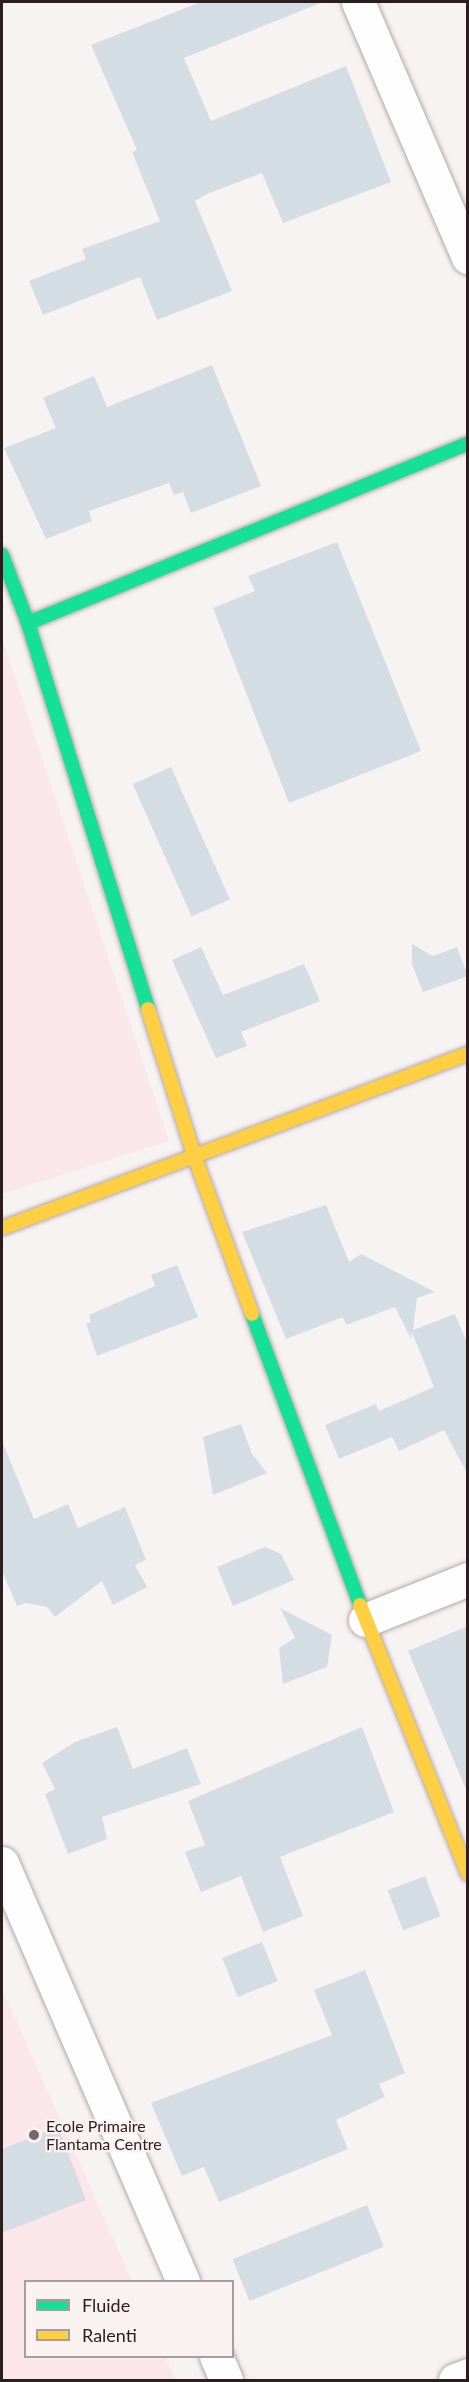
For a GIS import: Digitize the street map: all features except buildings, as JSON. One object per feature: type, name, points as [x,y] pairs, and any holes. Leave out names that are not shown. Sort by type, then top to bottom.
[{"type":"street","points":[[358,2],[468,257]]},
{"type":"street","points":[[28,623],[468,443]]},
{"type":"street","points":[[2,555],[28,623],[195,1158],[365,1620],[468,1875]]},
{"type":"street","points":[[2,1228],[195,1158],[468,1054]]},
{"type":"street","points":[[365,1620],[468,1579]]},
{"type":"street","points":[[2,1863],[182,2280]]},
{"type":"street","points":[[217,2358],[226,2380]]},
{"type":"street","points":[[455,2380],[468,2375]]},
{"type":"shaded area","points":[[2,638],[169,1141],[2,1194]]},
{"type":"shaded area","name":"Ecole Primaire Flantama Centre","points":[[2,1989],[132,2280],[24,2280],[24,2358],[165,2358],[176,2380],[2,2380]]},
{"type":"traffic: fast","points":[[28,623],[468,443]]},
{"type":"traffic: fast","points":[[2,555],[28,623],[148,1009]]},
{"type":"traffic: fast","points":[[252,1314],[360,1605]]},
{"type":"traffic: slow","points":[[148,1009],[195,1158],[252,1314]]},
{"type":"traffic: slow","points":[[2,1228],[468,1054]]},
{"type":"traffic: slow","points":[[360,1605],[468,1874]]},
{"type":"place","name":"Ecole Primaire Flantama Centre","points":[[34,2135]]}]
